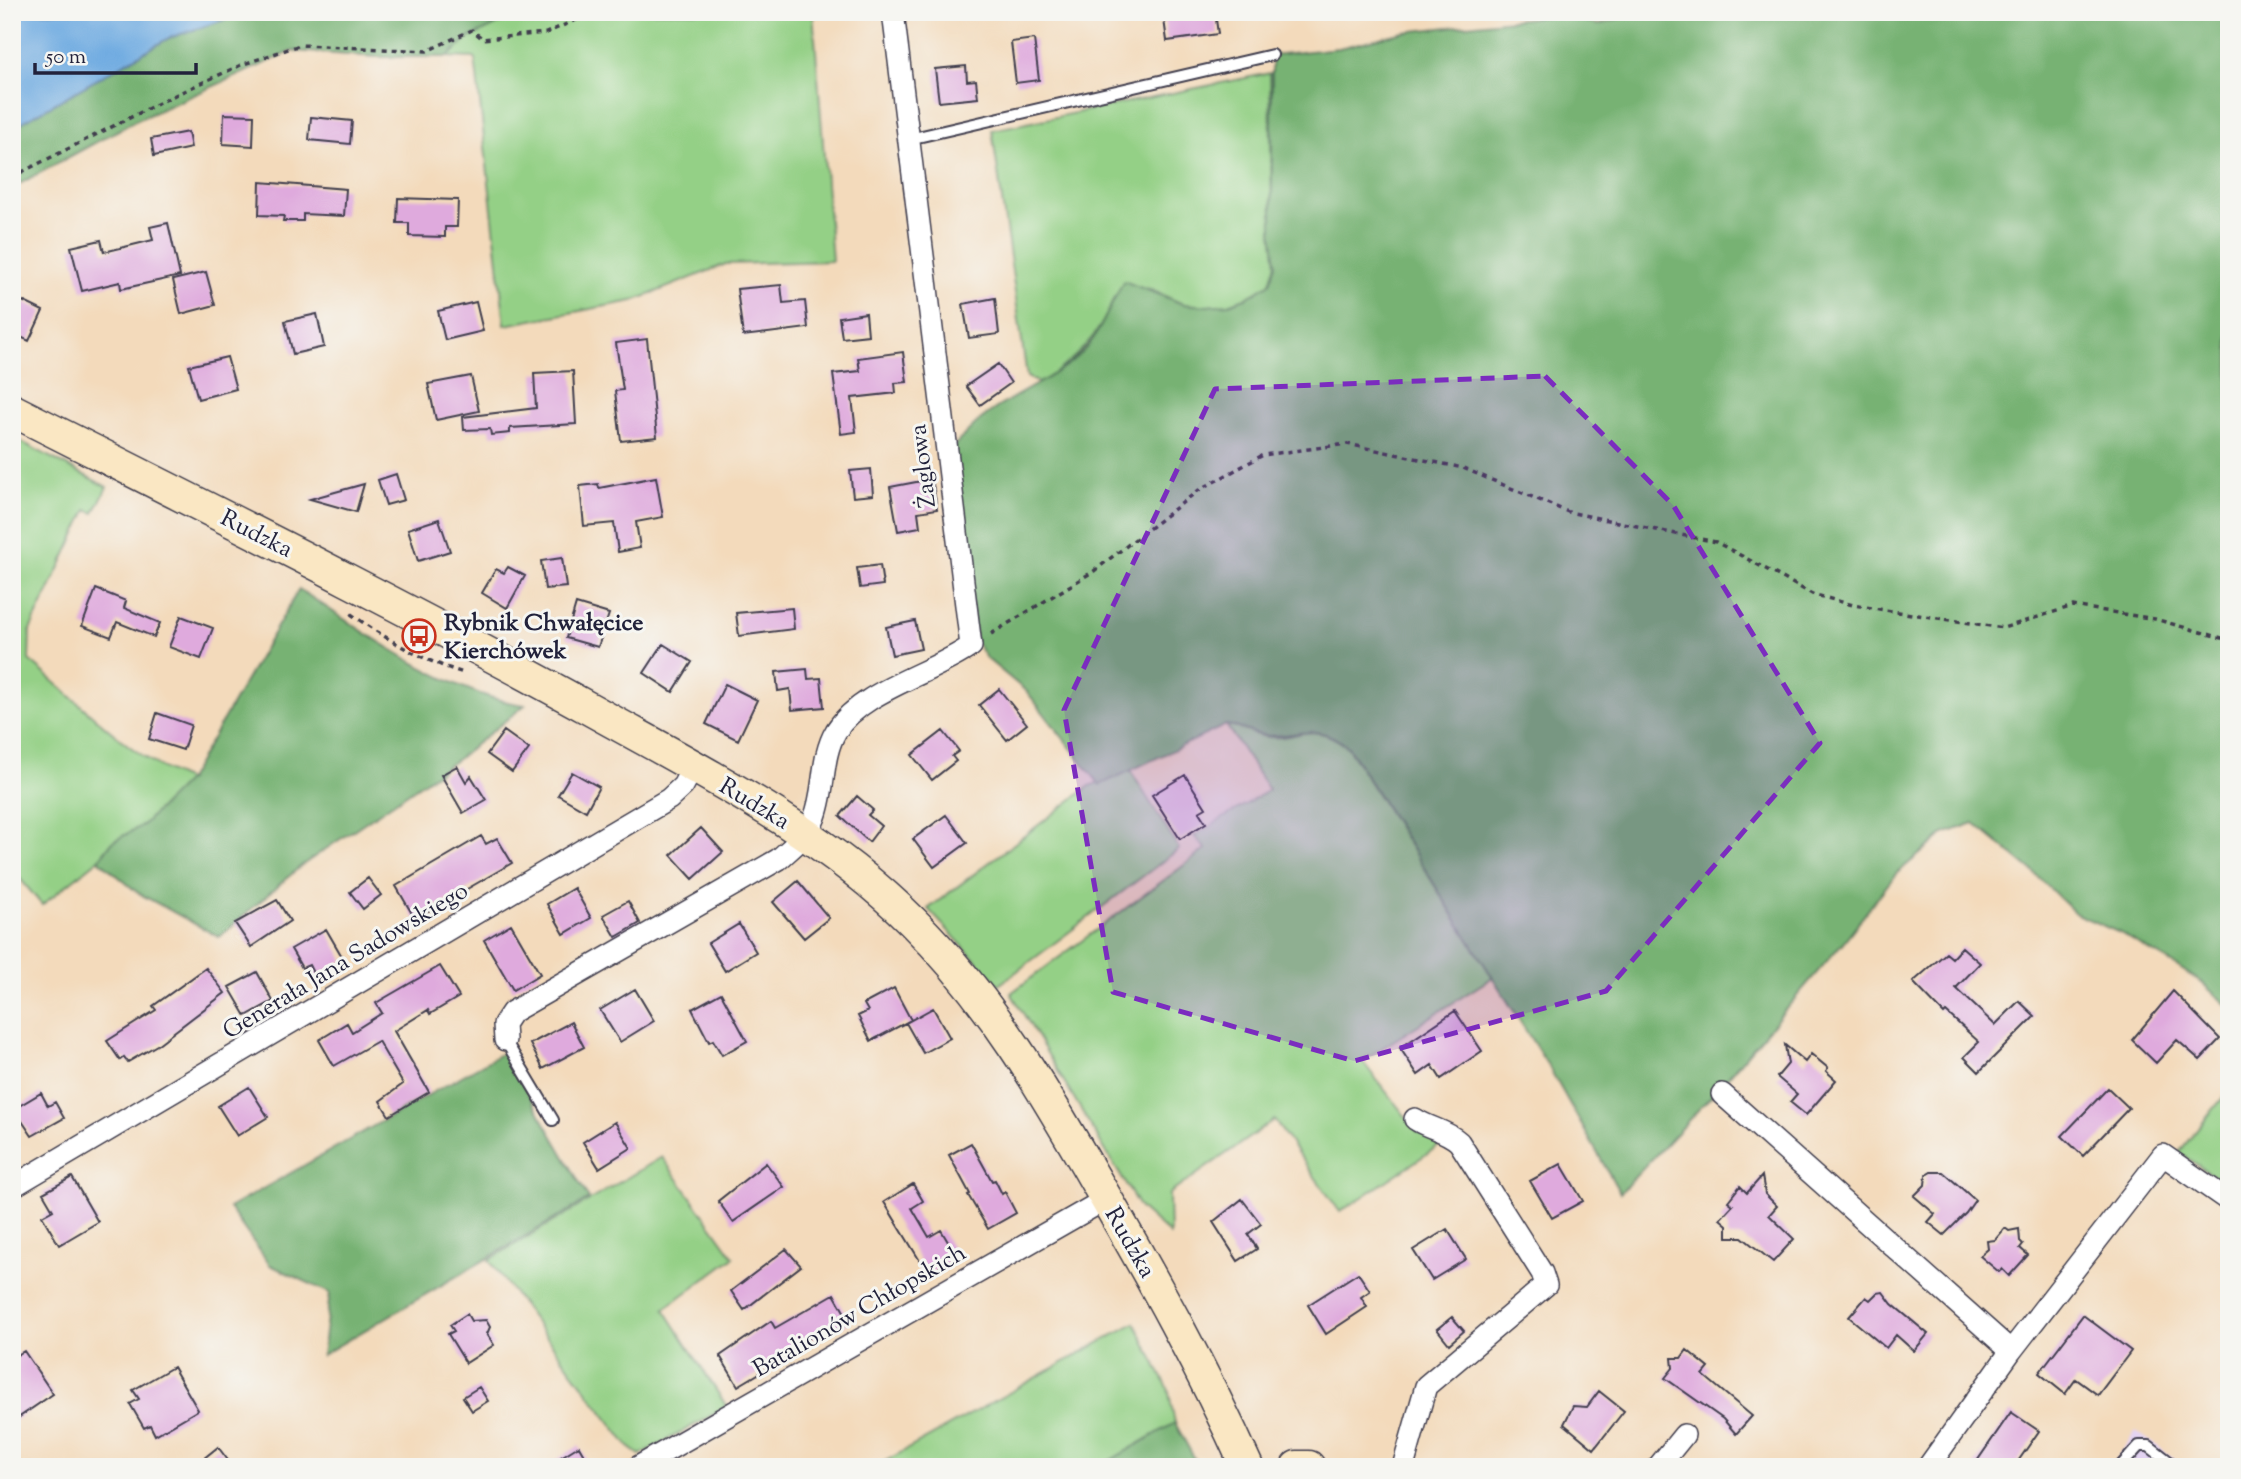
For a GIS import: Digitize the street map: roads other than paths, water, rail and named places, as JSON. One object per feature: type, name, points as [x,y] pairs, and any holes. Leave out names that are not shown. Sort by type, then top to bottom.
[{"type":"main road","name":"Rudzka","points":[[12,410],[377,594],[693,767],[806,834],[897,906],[970,983],[1029,1065],[1199,1363],[1247,1467]]},
{"type":"main road","points":[[1297,1467],[1310,1467]]},
{"type":"street","name":"Żaglowa","points":[[806,834],[815,818],[828,750],[837,730],[852,714],[890,689],[954,658],[971,646],[893,12]]},
{"type":"street","name":"Generała Jana Sadowskiego","points":[[12,1187],[669,799],[683,786],[693,767]]},
{"type":"street","points":[[505,1040],[504,1024],[512,1012],[779,859],[806,834]]},
{"type":"street","points":[[1722,1094],[2011,1351]]},
{"type":"street","points":[[1403,1467],[1426,1386],[1546,1284],[1542,1273],[1459,1142],[1449,1133],[1427,1127],[1415,1119]]},
{"type":"street","points":[[1928,1467],[2011,1351],[2163,1155],[2229,1201]]},
{"type":"street","name":"Batalionów Chłopskich","points":[[638,1467],[1107,1199]]},
{"type":"street","points":[[1658,1467],[1684,1435]]},
{"type":"lane","points":[[909,139],[1272,55]]},
{"type":"lane","points":[[505,1040],[553,1120]]},
{"type":"lane","points":[[2120,1467],[2139,1446],[2149,1446],[2176,1467]]},
{"type":"water","points":[[12,12],[248,12],[169,38],[12,128]]},
{"type":"place","name":"Rybnik Chwałęcice Kierchówek","points":[[419,636]]}]
